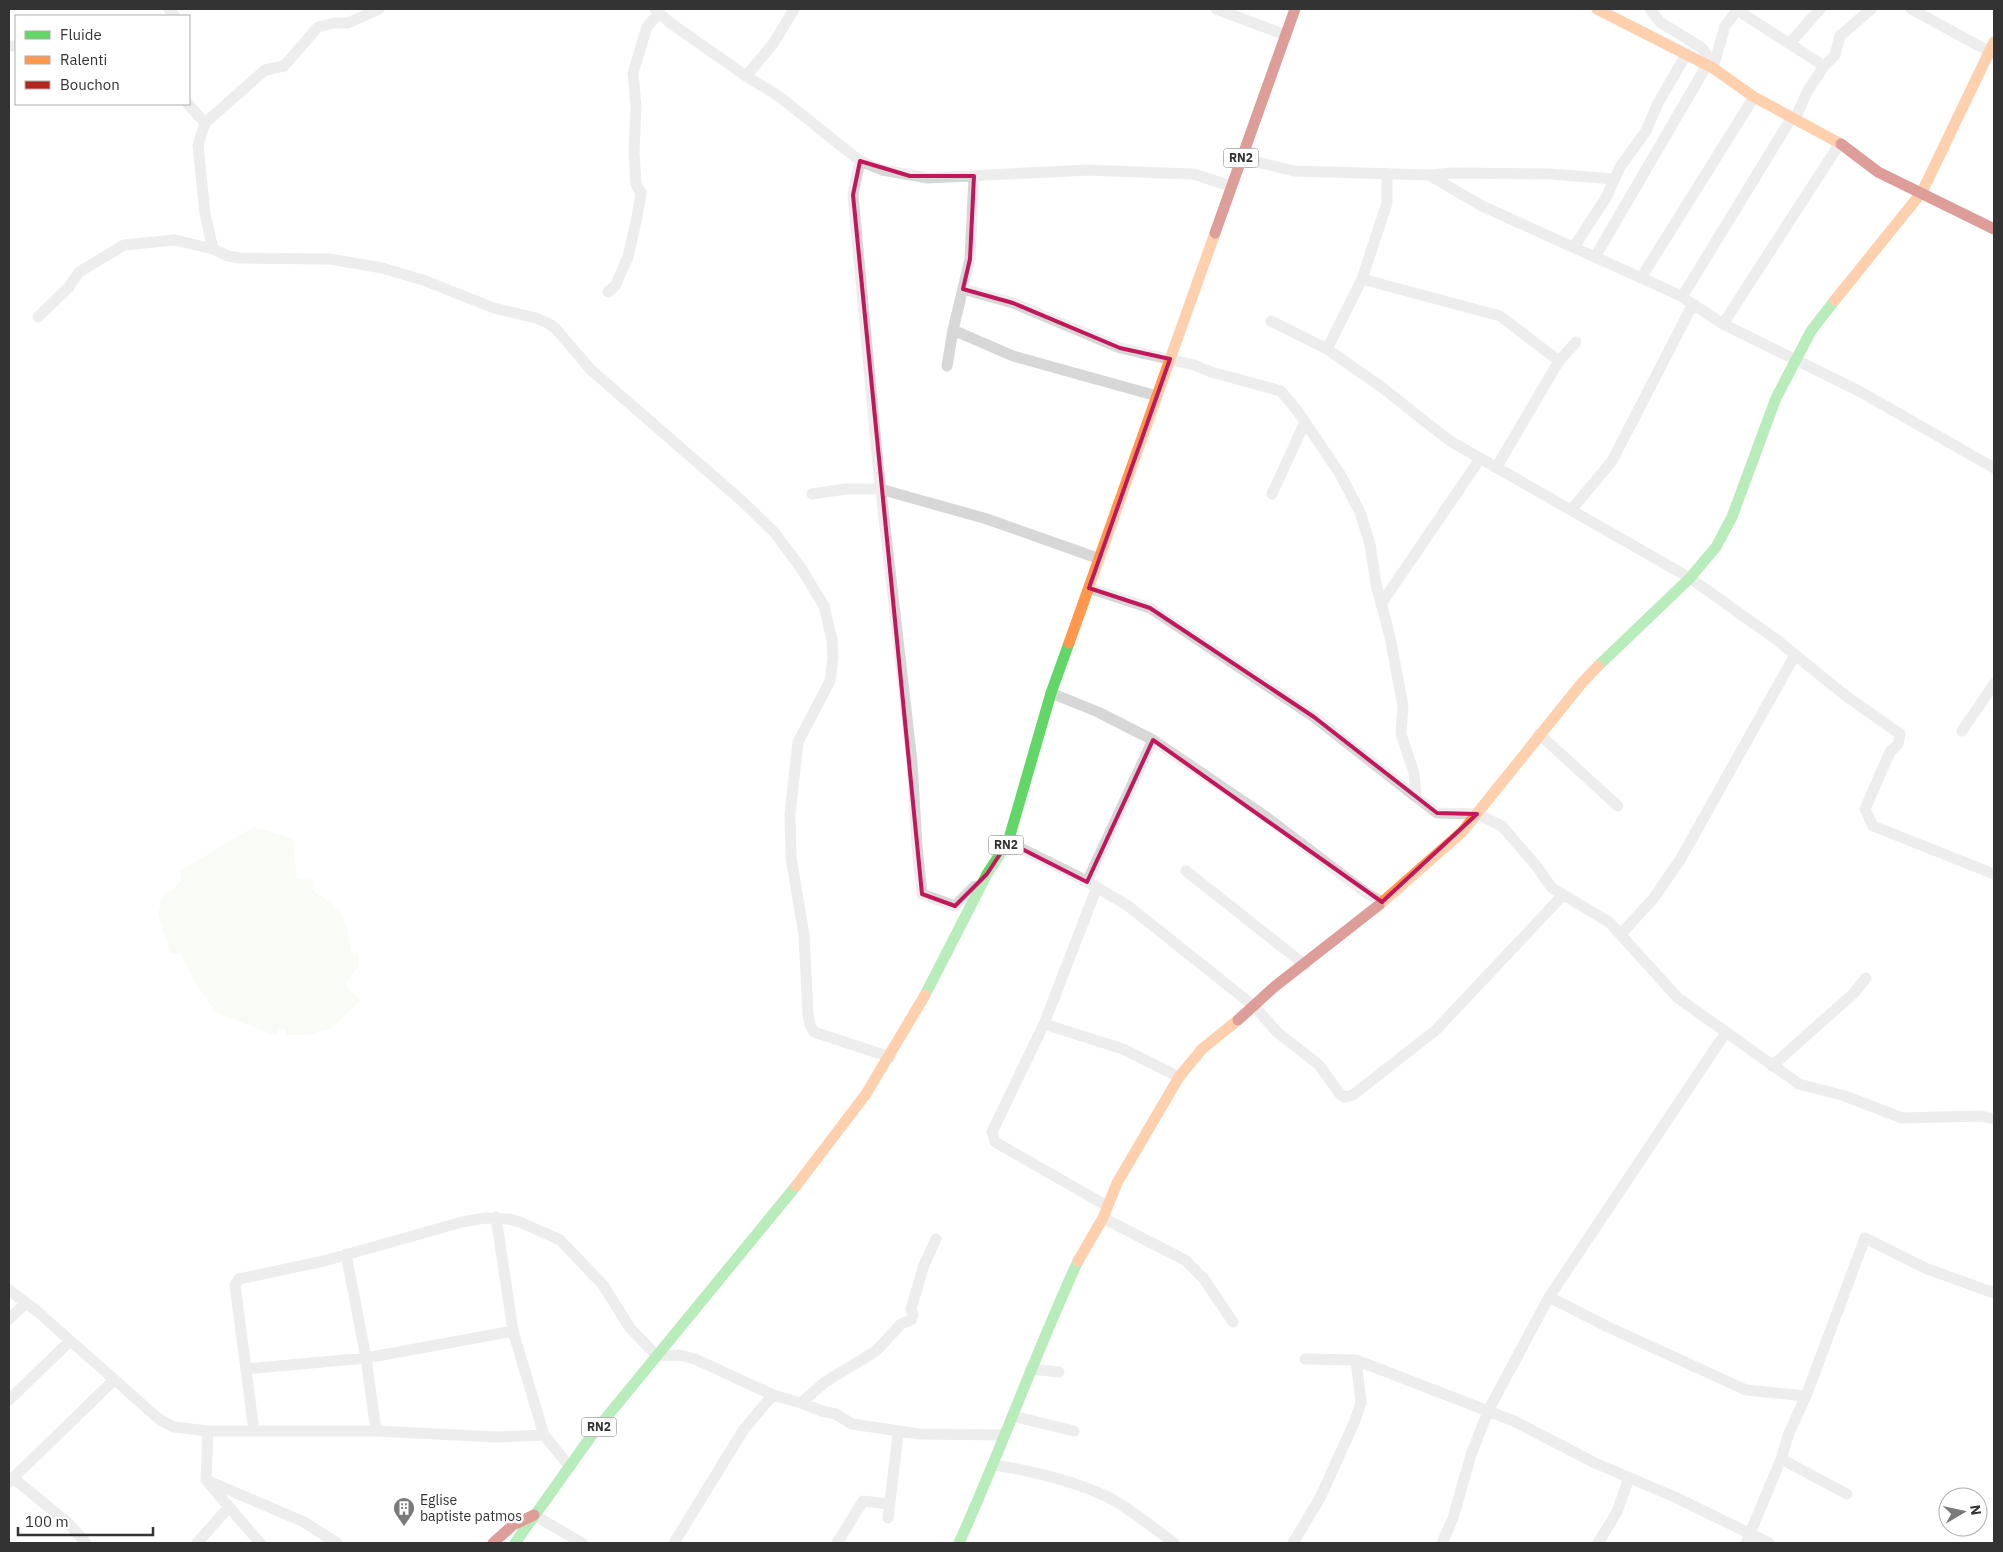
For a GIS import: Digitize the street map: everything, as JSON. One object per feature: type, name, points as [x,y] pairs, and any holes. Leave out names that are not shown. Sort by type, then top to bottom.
[{"type":"main road","name":"RN2","points":[[516,1543],[592,1435],[825,1150],[866,1094],[890,1056],[950,950],[987,874],[1008,842],[1051,693],[1100,559],[1230,186],[1295,9]]},
{"type":"main road","points":[[1597,9],[1711,66],[1754,97],[1840,143],[1878,172],[1994,229]]},
{"type":"main road","points":[[959,1543],[994,1465],[1031,1369],[1084,1248],[1103,1218],[1107,1206],[1150,1124],[1179,1077],[1202,1049],[1254,1008],[1273,988],[1382,902],[1462,832],[1540,734],[1604,659],[1690,578],[1716,547],[1732,518],[1776,398],[1811,331],[1851,277],[1922,192],[1993,49]]},
{"type":"main road","points":[[493,1543],[513,1525],[534,1515]]},
{"type":"street","points":[[212,248],[205,214],[198,145],[205,123],[266,70],[284,66],[318,26],[348,23],[379,9]]},
{"type":"street","points":[[746,76],[773,44],[794,9]]},
{"type":"street","points":[[1216,9],[1286,35]]},
{"type":"street","points":[[1650,9],[1660,22],[1702,48],[1711,66]]},
{"type":"street","points":[[1595,257],[1711,66],[1725,26],[1737,9],[1824,66]]},
{"type":"street","points":[[1682,297],[1794,118],[1807,92],[1824,66],[1836,55],[1840,36],[1871,9]]},
{"type":"street","points":[[1911,9],[1993,49]]},
{"type":"street","points":[[1790,43],[1804,29],[1816,10]]},
{"type":"street","points":[[608,292],[615,286],[628,257],[637,217],[641,193],[636,184],[634,153],[636,106],[633,73],[647,27],[657,11],[746,76],[780,97],[860,161],[882,170],[928,178],[1089,170],[1194,174],[1230,186]]},
{"type":"street","points":[[1574,247],[1607,196],[1614,179],[1646,131],[1658,103],[1686,55]]},
{"type":"street","points":[[1641,278],[1754,97]]},
{"type":"street","points":[[189,105],[205,123]]},
{"type":"street","points":[[1723,324],[1840,143]]},
{"type":"street","points":[[1241,158],[1294,171],[1387,172],[1429,175],[1453,173],[1550,174],[1614,179]]},
{"type":"street","points":[[860,161],[853,195],[880,489],[912,762],[922,894],[955,906],[987,874]]},
{"type":"street","points":[[1327,349],[1362,278],[1387,203],[1387,172]]},
{"type":"street","points":[[1429,175],[1482,206],[1682,297],[1723,324],[1859,391],[1994,468]]},
{"type":"street","points":[[947,366],[953,330],[970,259],[974,176]]},
{"type":"street","points":[[38,317],[69,287],[79,272],[124,245],[175,240],[212,248],[228,256],[240,258],[330,259],[382,268],[423,280],[494,308],[542,320],[556,329],[591,370],[633,409],[699,463],[774,532],[801,568],[824,606],[832,640],[834,659],[830,681],[798,742],[790,814],[790,858],[804,935],[806,994],[810,1025],[814,1032],[890,1056]]},
{"type":"street","points":[[1362,278],[1500,316],[1559,361]]},
{"type":"street","points":[[963,289],[1013,303],[1120,348],[1170,359],[1282,391],[1340,474],[1360,512],[1370,544],[1403,706],[1401,734],[1414,773],[1416,796]]},
{"type":"street","points":[[1572,509],[1612,461],[1693,304]]},
{"type":"street","points":[[1271,321],[1327,349],[1380,386],[1450,441],[1690,578],[1795,655],[1846,696],[1900,734],[1898,744],[1890,752],[1865,809],[1873,826],[1991,873],[1994,861]]},
{"type":"street","points":[[953,330],[1013,356],[1157,396]]},
{"type":"street","points":[[1496,468],[1559,361],[1576,342]]},
{"type":"street","points":[[1272,494],[1305,422]]},
{"type":"street","points":[[1382,604],[1480,458]]},
{"type":"street","points":[[812,494],[846,489],[880,489],[987,519],[1100,559]]},
{"type":"street","points":[[1089,588],[1150,608],[1314,717],[1437,813],[1477,814],[1502,826],[1538,866],[1547,883],[1562,896],[1609,922],[1678,998],[1772,1066],[1806,1087],[1844,1096],[1902,1118],[1981,1116],[1994,1119]]},
{"type":"street","points":[[1621,934],[1653,899],[1680,860],[1795,655]]},
{"type":"street","points":[[1962,731],[1994,684]]},
{"type":"street","points":[[1051,693],[1098,712],[1153,740],[1265,816],[1365,892],[1382,902]]},
{"type":"street","points":[[1540,734],[1618,806]]},
{"type":"street","points":[[1107,1206],[995,1142],[992,1138],[992,1132],[1044,1024],[1092,885],[1153,740]]},
{"type":"street","points":[[1008,842],[1127,905],[1254,1008],[1277,1032],[1319,1065],[1340,1094],[1345,1097],[1353,1096],[1436,1030],[1562,896]]},
{"type":"street","points":[[1186,871],[1304,965]]},
{"type":"street","points":[[1772,1066],[1854,993],[1866,978]]},
{"type":"street","points":[[1044,1024],[1123,1049],[1179,1077]]},
{"type":"street","points":[[1442,1543],[1453,1518],[1471,1455],[1488,1411],[1549,1297],[1726,1032]]},
{"type":"street","points":[[496,1217],[513,1331],[544,1435],[570,1467]]},
{"type":"street","points":[[254,1431],[236,1282],[462,1222],[496,1217],[520,1222],[560,1240],[603,1285],[630,1328],[657,1356],[695,1358],[773,1395],[836,1414],[852,1424],[919,1434],[1004,1435]]},
{"type":"street","points":[[1103,1218],[1185,1260],[1204,1279],[1233,1322]]},
{"type":"street","points":[[1749,1539],[1789,1433],[1806,1396],[1865,1238],[1925,1268],[1994,1293]]},
{"type":"street","points":[[801,1403],[825,1382],[876,1351],[901,1324],[911,1320],[913,1315],[912,1309],[924,1265],[936,1239]]},
{"type":"street","points":[[346,1254],[366,1358],[376,1431]]},
{"type":"street","points":[[9,1290],[160,1420],[174,1427],[208,1431],[376,1431],[498,1437],[544,1435]]},
{"type":"street","points":[[1549,1297],[1608,1327],[1746,1390],[1806,1396]]},
{"type":"street","points":[[9,1319],[26,1303]]},
{"type":"street","points":[[246,1369],[366,1358],[513,1331]]},
{"type":"street","points":[[9,1400],[70,1341]]},
{"type":"street","points":[[1305,1358],[1356,1360],[1514,1421],[1594,1463],[1678,1498],[1749,1539],[1769,1543]]},
{"type":"street","points":[[1293,1543],[1320,1498],[1361,1403],[1356,1360]]},
{"type":"street","points":[[1031,1369],[1059,1372]]},
{"type":"street","points":[[86,1543],[67,1522],[11,1480],[114,1380]]},
{"type":"street","points":[[674,1543],[744,1428],[773,1395]]},
{"type":"street","points":[[1012,1416],[1074,1431]]},
{"type":"street","points":[[208,1431],[206,1480],[260,1543]]},
{"type":"street","points":[[888,1518],[897,1431]]},
{"type":"street","points":[[1781,1458],[1847,1494]]},
{"type":"street","points":[[994,1465],[1030,1471],[1065,1480],[1109,1498],[1174,1543]]},
{"type":"street","points":[[1598,1543],[1617,1512],[1629,1478]]},
{"type":"street","points":[[206,1480],[304,1522],[336,1543]]},
{"type":"street","points":[[838,1543],[863,1501],[888,1504]]},
{"type":"street","points":[[197,1543],[229,1507]]},
{"type":"street","points":[[534,1515],[582,1543]]},
{"type":"highlighted area","points":[[860,161],[910,176],[974,176],[970,259],[963,289],[1013,303],[1120,348],[1170,359],[1089,588],[1150,608],[1314,717],[1437,813],[1477,814],[1382,902],[1153,740],[1087,882],[1008,842],[987,874],[955,906],[922,894],[853,195]]},
{"type":"shaded area","points":[[253,827],[283,835],[293,840],[297,878],[312,880],[313,890],[337,910],[345,922],[351,952],[358,953],[359,966],[346,983],[349,990],[361,1000],[332,1028],[308,1035],[286,1035],[286,1029],[279,1029],[277,1036],[217,1013],[192,978],[182,955],[170,953],[158,914],[164,893],[174,889],[181,881],[180,871]]},
{"type":"traffic: fast","points":[[1598,666],[1690,578],[1716,547],[1732,517],[1776,398],[1811,331],[1835,300]]},
{"type":"traffic: fast","points":[[925,995],[987,874],[1008,842],[1051,693],[1069,643]]},
{"type":"traffic: fast","points":[[515,1543],[592,1435],[796,1186]]},
{"type":"traffic: fast","points":[[959,1543],[1078,1261]]},
{"type":"traffic: slow","points":[[1597,9],[1713,68],[1754,97],[1841,144]]},
{"type":"traffic: slow","points":[[1835,300],[1922,192],[1994,42]]},
{"type":"traffic: slow","points":[[1069,643],[1215,233]]},
{"type":"traffic: slow","points":[[1379,905],[1462,832],[1581,684],[1598,666]]},
{"type":"traffic: slow","points":[[796,1186],[866,1094],[925,995]]},
{"type":"traffic: slow","points":[[1078,1261],[1103,1218],[1117,1183],[1179,1077],[1202,1049],[1238,1020]]},
{"type":"traffic: jam","points":[[1215,233],[1295,9]]},
{"type":"traffic: jam","points":[[1841,144],[1878,172],[1994,229]]},
{"type":"traffic: jam","points":[[1238,1020],[1273,988],[1379,905]]},
{"type":"traffic: jam","points":[[493,1543],[513,1525],[534,1515]]},
{"type":"place","name":"Eglise baptiste patmos","points":[[404,1527]]}]
